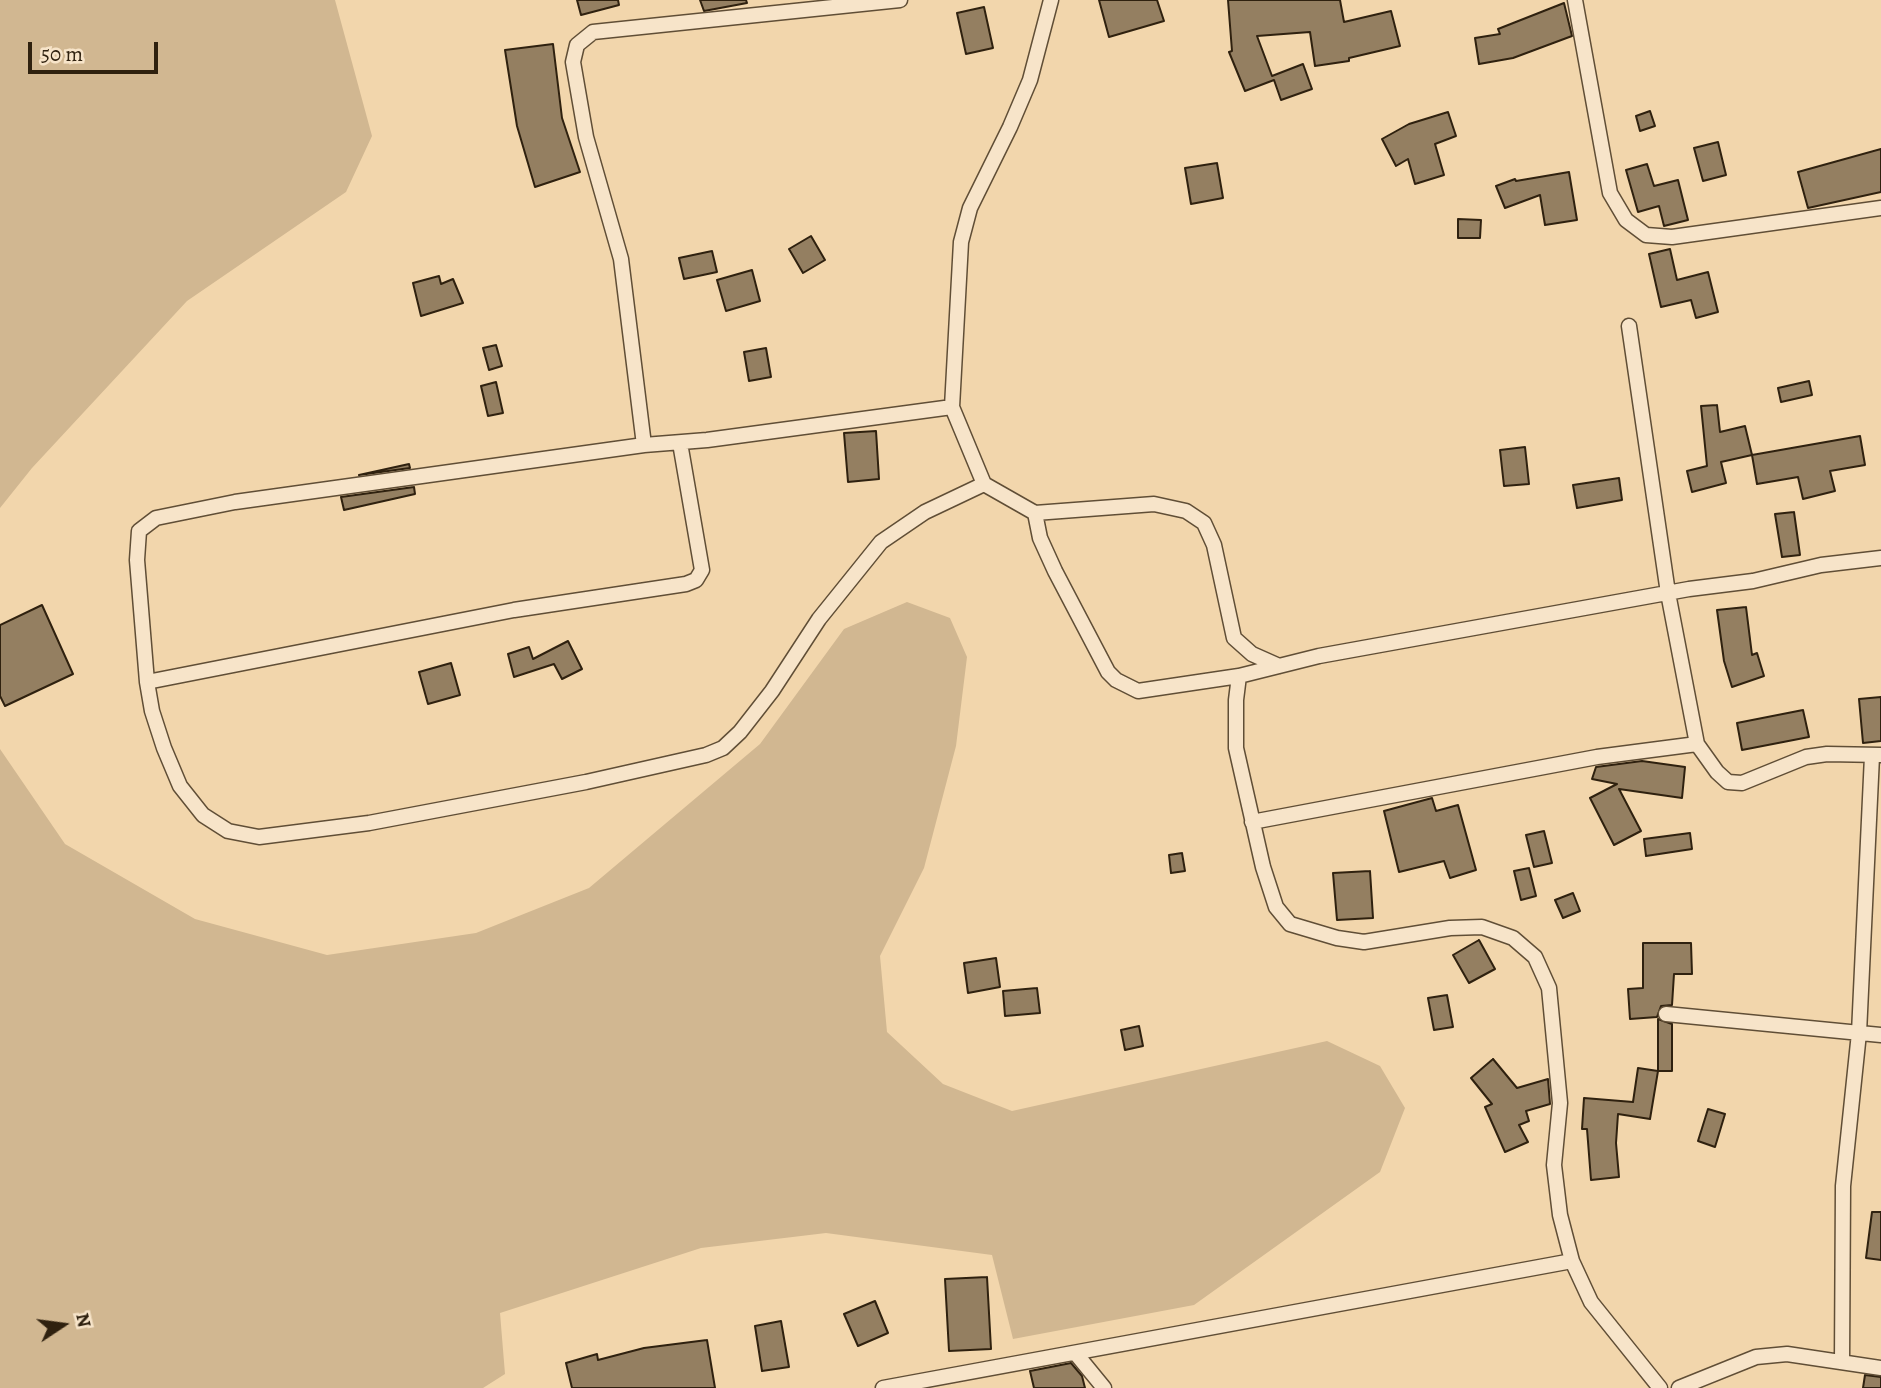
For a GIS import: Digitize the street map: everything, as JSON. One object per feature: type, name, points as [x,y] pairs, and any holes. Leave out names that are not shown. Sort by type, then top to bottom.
[{"type":"street","points":[[644,445],[621,259],[586,137],[573,62],[578,45],[593,32],[900,0]]},
{"type":"street","points":[[1051,0],[1030,80],[967,219],[961,242],[952,407],[984,484],[1035,513],[1154,504],[1186,511],[1204,523],[1214,545],[1234,638],[1252,654],[1279,666]]},
{"type":"street","points":[[1575,0],[1610,193],[1626,220],[1646,235],[1672,237],[1881,208]]},
{"type":"street","points":[[1629,326],[1668,593],[1697,744],[1717,772],[1728,782],[1742,783],[1806,757],[1827,754],[1876,755],[1859,1033],[1843,1186],[1842,1362]]},
{"type":"street","points":[[952,407],[680,443],[644,445],[235,502],[146,522],[139,531],[137,560],[147,682],[152,711],[180,786],[203,815],[228,831],[259,837],[369,823],[680,761],[723,748],[740,732],[772,691],[819,619],[881,542],[925,512],[984,484]]},
{"type":"street","points":[[147,682],[514,610],[686,584],[696,580],[702,569],[680,443]]},
{"type":"street","points":[[1035,513],[1040,538],[1055,571],[1108,672],[1116,680],[1139,691],[1239,676],[1319,656],[1668,593],[1881,558]]},
{"type":"street","points":[[1239,676],[1236,700],[1237,748],[1252,822],[1276,907],[1290,924],[1336,938],[1364,942],[1450,928],[1482,928],[1513,938],[1535,957],[1549,988],[1560,1103],[1554,1165],[1560,1215],[1572,1261],[1591,1302],[1660,1388]]},
{"type":"street","points":[[1252,822],[1597,757],[1697,744]]},
{"type":"street","points":[[1666,1014],[1881,1035]]},
{"type":"street","points":[[883,1388],[1076,1355],[1446,1282],[1572,1261]]},
{"type":"street","points":[[1679,1388],[1756,1357],[1787,1354],[1881,1368]]},
{"type":"street","points":[[1076,1355],[1104,1388]]},
{"type":"shaded area","points":[[0,0],[335,0],[372,136],[346,192],[187,301],[32,468],[0,508]]},
{"type":"shaded area","points":[[907,602],[950,618],[967,657],[956,746],[924,868],[880,956],[887,1032],[943,1084],[1012,1111],[1327,1041],[1380,1066],[1405,1108],[1380,1172],[1194,1305],[1013,1339],[992,1255],[826,1233],[701,1248],[500,1313],[505,1374],[483,1388],[0,1388],[0,749],[65,844],[195,919],[327,955],[476,933],[589,888],[760,744],[844,629]]},
{"type":"building","points":[[577,0],[618,0],[619,5],[581,15]]},
{"type":"building","points":[[700,0],[746,0],[747,3],[704,11]]},
{"type":"building","points":[[1099,0],[1157,0],[1164,21],[1109,37]]},
{"type":"building","points":[[1228,0],[1340,0],[1344,22],[1391,11],[1400,46],[1349,58],[1349,61],[1315,66],[1310,32],[1257,36],[1272,76],[1303,64],[1312,89],[1281,100],[1274,80],[1245,91],[1229,52],[1232,51]]},
{"type":"building","points":[[1564,3],[1572,36],[1513,58],[1479,64],[1475,38],[1500,34],[1498,29]]},
{"type":"building","points":[[984,7],[993,48],[966,54],[957,13]]},
{"type":"building","points":[[553,44],[562,118],[580,172],[535,187],[517,126],[505,50]]},
{"type":"building","points":[[1650,111],[1655,126],[1640,131],[1636,116]]},
{"type":"building","points":[[1448,112],[1456,136],[1435,144],[1444,175],[1415,184],[1408,159],[1396,166],[1382,139],[1409,124]]},
{"type":"building","points":[[1718,142],[1726,175],[1703,181],[1694,148]]},
{"type":"building","points":[[1881,149],[1881,192],[1808,208],[1798,172]]},
{"type":"building","points":[[1217,163],[1223,198],[1191,204],[1185,168]]},
{"type":"building","points":[[1647,164],[1654,186],[1678,180],[1688,220],[1664,226],[1659,206],[1638,212],[1626,170]]},
{"type":"building","points":[[1569,172],[1577,220],[1545,225],[1540,195],[1505,208],[1496,186],[1515,179],[1516,181]]},
{"type":"building","points":[[1458,219],[1481,220],[1480,238],[1458,238]]},
{"type":"building","points":[[811,236],[825,260],[803,273],[789,249]]},
{"type":"building","points":[[1670,249],[1677,280],[1708,272],[1718,312],[1696,318],[1691,300],[1661,307],[1649,254]]},
{"type":"building","points":[[712,251],[717,272],[684,279],[679,258]]},
{"type":"building","points":[[752,270],[760,301],[726,311],[717,280]]},
{"type":"building","points":[[439,276],[441,284],[453,279],[463,303],[421,316],[413,283]]},
{"type":"building","points":[[496,345],[502,366],[489,370],[483,348]]},
{"type":"building","points":[[766,348],[771,377],[749,381],[744,352]]},
{"type":"building","points":[[1809,381],[1812,395],[1781,402],[1778,388]]},
{"type":"building","points":[[496,382],[503,413],[488,416],[481,386]]},
{"type":"building","points":[[1717,405],[1720,432],[1745,426],[1752,455],[1721,462],[1726,483],[1692,492],[1687,471],[1707,466],[1701,406]]},
{"type":"building","points":[[876,431],[879,479],[848,482],[844,433]]},
{"type":"building","points":[[1860,436],[1865,465],[1830,471],[1835,491],[1803,499],[1798,477],[1757,484],[1752,455]]},
{"type":"building","points":[[1525,447],[1529,484],[1504,486],[1500,450]]},
{"type":"building","points":[[409,464],[410,468],[359,475]]},
{"type":"building","points":[[1619,478],[1622,500],[1577,508],[1573,485]]},
{"type":"building","points":[[414,487],[415,494],[344,510],[341,497]]},
{"type":"building","points":[[1794,512],[1800,555],[1782,557],[1775,514]]},
{"type":"building","points":[[42,605],[73,674],[5,706],[0,696],[0,625]]},
{"type":"building","points":[[1746,607],[1752,655],[1757,653],[1764,676],[1732,687],[1724,661],[1717,610]]},
{"type":"building","points":[[568,641],[582,669],[562,679],[554,664],[514,677],[508,654],[529,647],[533,659]]},
{"type":"building","points":[[451,663],[460,695],[428,704],[419,672]]},
{"type":"building","points":[[1881,697],[1881,741],[1863,743],[1859,699]]},
{"type":"building","points":[[1803,710],[1809,737],[1742,750],[1737,723]]},
{"type":"building","points":[[1642,761],[1685,767],[1682,798],[1619,789],[1641,831],[1614,845],[1590,798],[1617,784],[1592,779],[1596,767]]},
{"type":"building","points":[[1432,798],[1436,811],[1458,805],[1476,870],[1450,878],[1444,861],[1399,872],[1384,811]]},
{"type":"building","points":[[1544,831],[1552,863],[1534,867],[1526,835]]},
{"type":"building","points":[[1690,833],[1692,849],[1646,856],[1644,839]]},
{"type":"building","points":[[1182,853],[1185,871],[1171,873],[1169,855]]},
{"type":"building","points":[[1529,868],[1536,896],[1521,900],[1514,871]]},
{"type":"building","points":[[1370,871],[1373,918],[1337,920],[1333,873]]},
{"type":"building","points":[[1573,893],[1580,911],[1563,918],[1555,900]]},
{"type":"building","points":[[1479,940],[1495,969],[1469,983],[1453,955]]},
{"type":"building","points":[[1643,943],[1691,943],[1692,974],[1674,974],[1672,1005],[1661,1006],[1657,1017],[1630,1019],[1628,989],[1643,988]]},
{"type":"building","points":[[996,958],[1000,987],[968,993],[964,963]]},
{"type":"building","points":[[1037,988],[1040,1013],[1005,1016],[1003,991]]},
{"type":"building","points":[[1447,995],[1453,1027],[1434,1030],[1428,998]]},
{"type":"building","points":[[1658,1019],[1672,1024],[1672,1071],[1658,1071]]},
{"type":"building","points":[[1139,1026],[1143,1046],[1125,1050],[1121,1030]]},
{"type":"building","points":[[1493,1059],[1517,1088],[1548,1079],[1550,1104],[1526,1111],[1529,1121],[1519,1125],[1528,1142],[1505,1152],[1485,1107],[1492,1104],[1471,1078]]},
{"type":"building","points":[[1638,1068],[1658,1071],[1650,1119],[1618,1114],[1616,1143],[1619,1177],[1591,1180],[1587,1129],[1582,1129],[1584,1098],[1633,1102]]},
{"type":"building","points":[[1708,1109],[1725,1114],[1715,1147],[1698,1141]]},
{"type":"building","points":[[1872,1212],[1881,1212],[1881,1260],[1866,1258]]},
{"type":"building","points":[[987,1277],[991,1349],[949,1351],[945,1279]]},
{"type":"building","points":[[875,1301],[888,1333],[858,1346],[844,1314]]},
{"type":"building","points":[[781,1321],[789,1367],[762,1371],[755,1326]]},
{"type":"building","points":[[707,1340],[715,1388],[572,1388],[566,1363],[597,1354],[598,1360],[644,1348]]},
{"type":"building","points":[[1071,1363],[1082,1376],[1085,1388],[1034,1388],[1030,1371]]},
{"type":"building","points":[[1865,1375],[1881,1377],[1881,1388],[1863,1388]]}]
